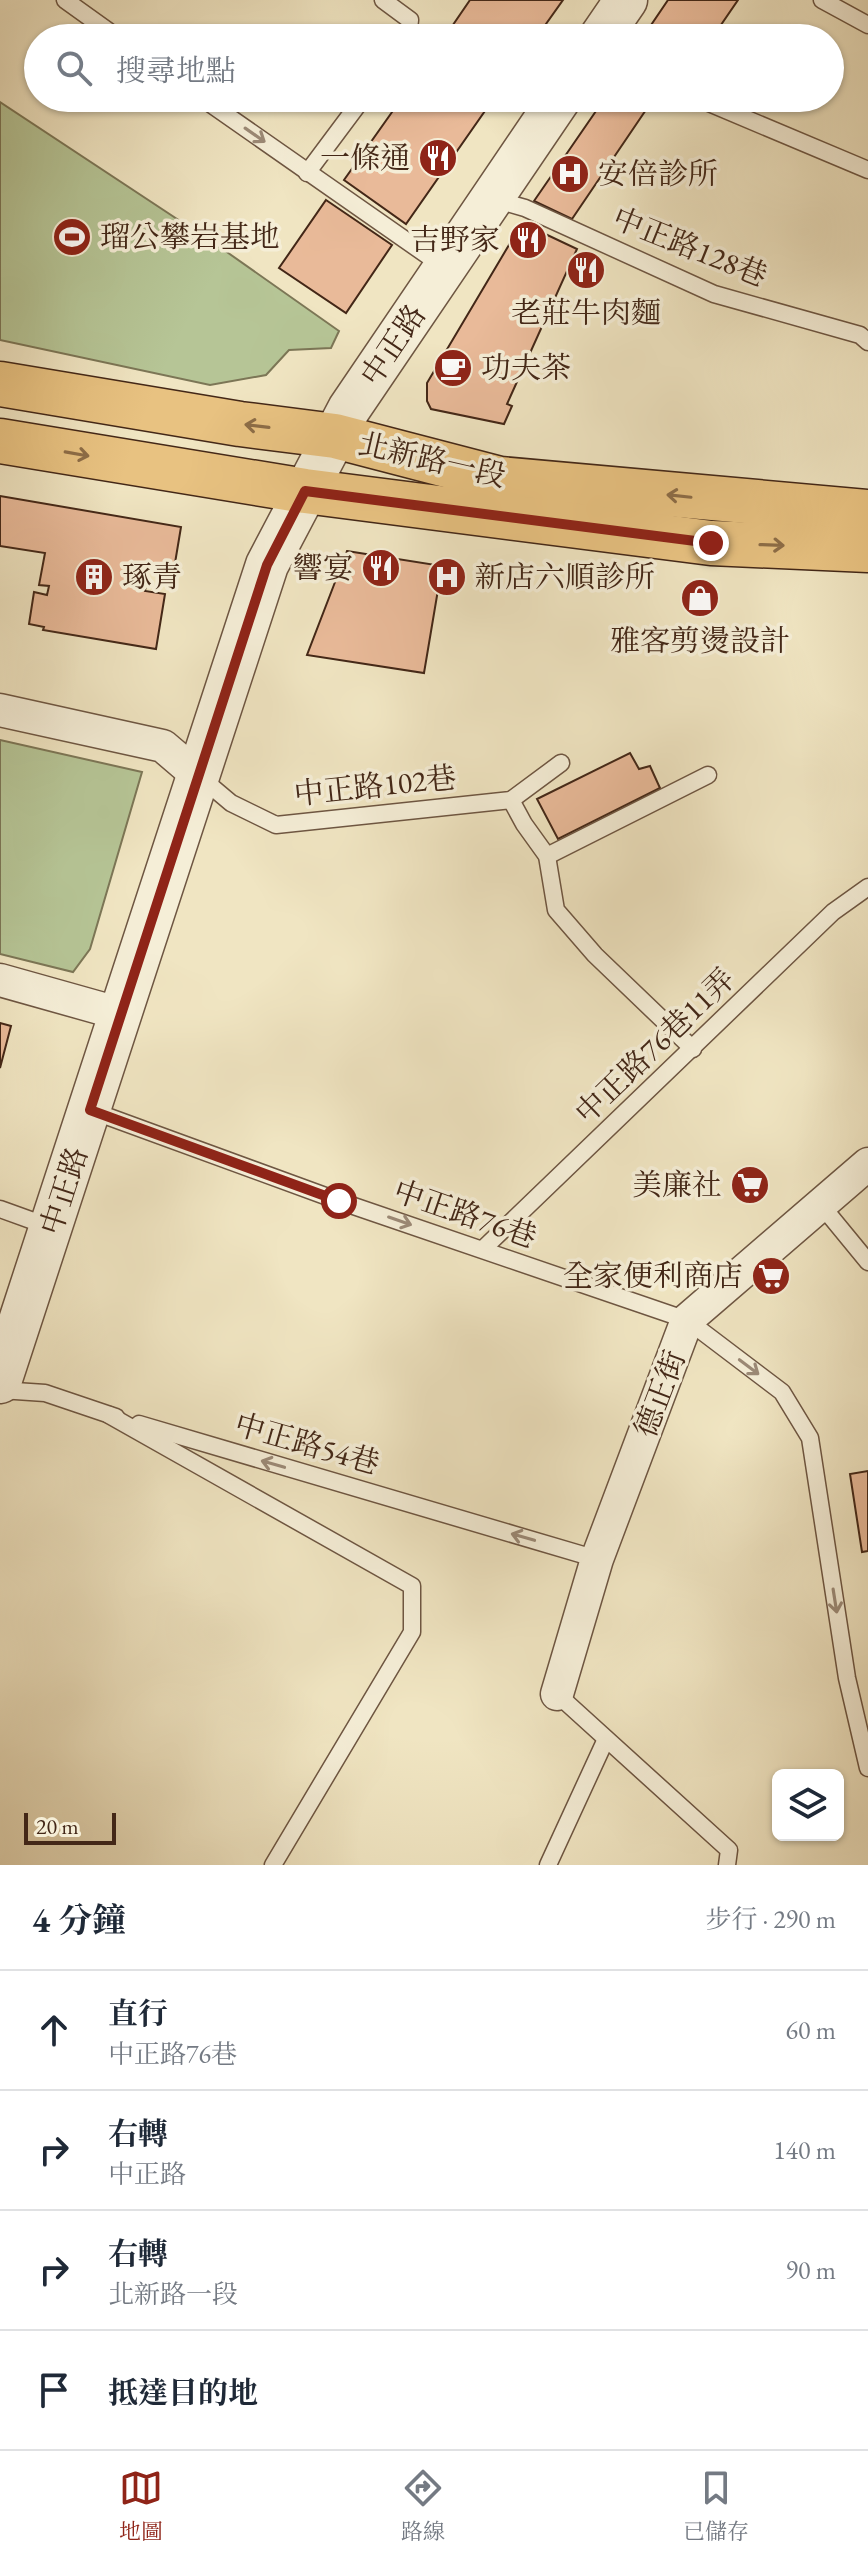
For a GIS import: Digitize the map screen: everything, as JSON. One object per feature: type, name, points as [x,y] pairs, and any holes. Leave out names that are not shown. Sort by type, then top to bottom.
[{"type":"main road","name":"北新路一段","points":[[0,384],[240,424],[335,436],[500,479],[868,512]]},
{"type":"main road","name":"北新路一段","points":[[0,441],[305,491],[711,543],[868,550]]},
{"type":"street","points":[[610,24],[626,0]]},
{"type":"street","name":"中正路","points":[[0,1382],[267,565],[349,409],[550,112]]},
{"type":"street","points":[[0,710],[163,746],[197,775]]},
{"type":"street","points":[[0,980],[121,1014]]},
{"type":"street","name":"德正街","points":[[557,1694],[597,1559],[687,1320],[868,1164]]},
{"type":"lane","points":[[65,0],[98,24]]},
{"type":"lane","points":[[383,0],[410,20],[410,24]]},
{"type":"lane","points":[[822,0],[868,25]]},
{"type":"lane","points":[[222,112],[445,268]]},
{"type":"lane","points":[[307,173],[353,112]]},
{"type":"lane","points":[[730,112],[868,170]]},
{"type":"lane","name":"中正路128巷","points":[[491,199],[525,208],[714,294],[860,335],[868,342]]},
{"type":"lane","points":[[561,763],[511,800],[547,856],[556,910],[595,955],[693,1049]]},
{"type":"lane","name":"中正路102巷","points":[[197,775],[231,803],[276,825],[511,800]]},
{"type":"lane","points":[[547,856],[708,775]]},
{"type":"lane","name":"中正路76巷11弄","points":[[483,1249],[833,912],[868,887]]},
{"type":"lane","name":"中正路76巷","points":[[90,1110],[339,1201],[687,1320],[782,1392],[810,1438],[847,1678],[868,1768]]},
{"type":"lane","points":[[822,1206],[868,1262]]},
{"type":"lane","points":[[0,1209],[52,1227]]},
{"type":"lane","name":"中正路54巷","points":[[0,1390],[45,1393],[109,1415],[597,1559]]},
{"type":"lane","points":[[109,1415],[412,1586],[412,1632],[273,1865]]},
{"type":"lane","points":[[557,1694],[729,1850],[727,1865]]},
{"type":"lane","points":[[548,1865],[606,1739]]},
{"type":"green space","points":[[0,102],[224,250],[339,331],[331,348],[289,350],[266,375],[210,385],[0,340]]},
{"type":"green space","points":[[0,740],[142,772],[90,949],[73,972],[0,954]]},
{"type":"building","points":[[470,0],[563,0],[546,24],[454,24]]},
{"type":"building","points":[[668,0],[738,0],[722,24],[652,24]]},
{"type":"building","points":[[392,112],[484,112],[406,224],[344,180]]},
{"type":"building","points":[[595,112],[645,112],[572,219],[534,201]]},
{"type":"building","points":[[326,200],[392,245],[346,313],[279,268]]},
{"type":"building","points":[[522,223],[577,249],[507,404],[512,406],[504,424],[431,409],[427,401],[427,383]]},
{"type":"building","name":"琢青","points":[[0,496],[181,527],[174,569],[149,565],[145,591],[165,594],[156,649],[43,630],[44,627],[29,624],[34,592],[47,595],[49,586],[39,585],[45,553],[0,546]]},
{"type":"building","points":[[347,551],[442,566],[424,673],[307,655]]},
{"type":"building","points":[[630,753],[639,769],[650,766],[660,788],[558,839],[537,799]]},
{"type":"building","points":[[0,1023],[11,1026],[0,1068]]},
{"type":"building","points":[[868,1471],[868,1551],[862,1552],[850,1474]]},
{"type":"place","name":"一條通","points":[[438,158]]},
{"type":"place","name":"安倍診所","points":[[570,174]]},
{"type":"place","name":"瑠公攀岩基地","points":[[72,237]]},
{"type":"place","name":"吉野家","points":[[528,240]]},
{"type":"place","name":"老莊牛肉麵","points":[[586,270]]},
{"type":"place","name":"功夫茶","points":[[453,368]]},
{"type":"place","name":"響宴","points":[[381,568]]},
{"type":"place","name":"琢青","points":[[94,577]]},
{"type":"place","name":"新店六順診所","points":[[447,577]]},
{"type":"place","name":"雅客剪燙設計","points":[[700,598]]},
{"type":"place","name":"美廉社","points":[[750,1185]]},
{"type":"place","name":"全家便利商店","points":[[771,1276]]},
{"type":"route","points":[[339,1201],[90,1110],[267,565],[305,491],[711,543]]}]
